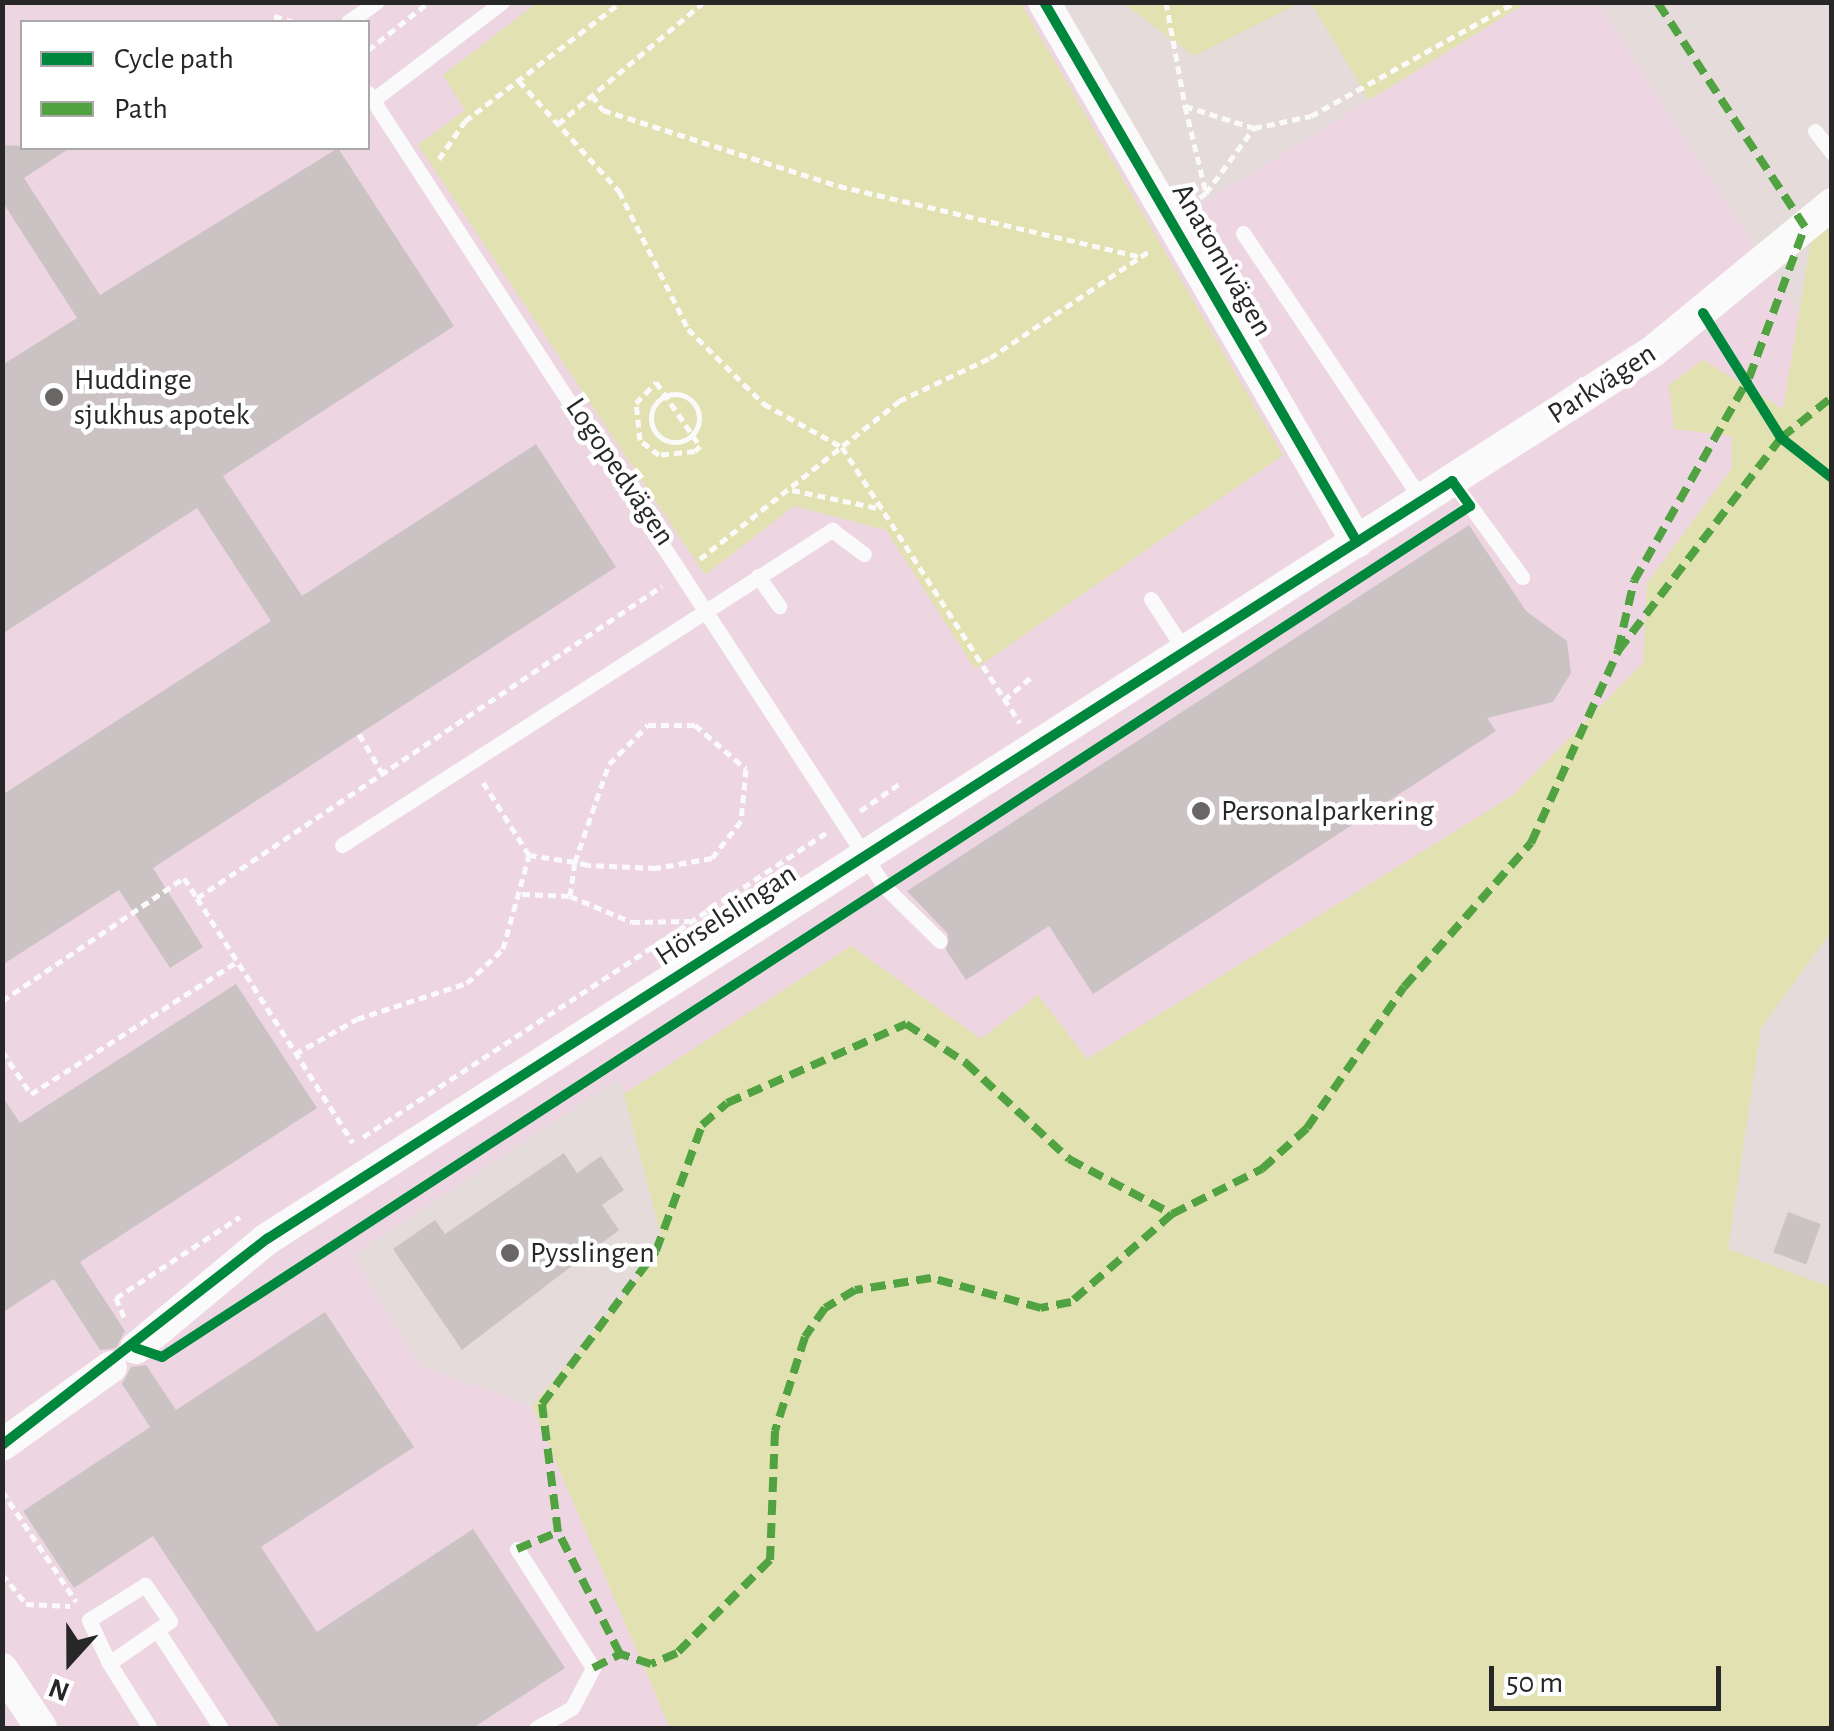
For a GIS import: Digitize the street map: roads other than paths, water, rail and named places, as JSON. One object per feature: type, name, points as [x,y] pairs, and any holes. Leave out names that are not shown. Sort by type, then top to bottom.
[{"type":"street","name":"Anatomivägen","points":[[1044,2],[1356,542]]},
{"type":"street","name":"Parkvägen","points":[[1356,542],[1652,352],[1832,204]]},
{"type":"street","name":"Hörselslingan","points":[[2,1445],[123,1357],[267,1238],[1356,542]]},
{"type":"street","points":[[2,1669],[29,1725]]},
{"type":"lane","points":[[351,20],[377,2]]},
{"type":"lane","points":[[370,96],[502,2]]},
{"type":"lane","name":"Logopedvägen","points":[[370,96],[710,606],[718,635],[901,911],[940,941]]},
{"type":"lane","points":[[1815,131],[1832,153]]},
{"type":"lane","points":[[1244,233],[1422,500]]},
{"type":"lane","points":[[1452,481],[1522,577]]},
{"type":"lane","points":[[342,846],[472,766],[710,606],[832,530],[864,554]]},
{"type":"lane","points":[[758,576],[779,606]]},
{"type":"lane","points":[[1151,599],[1186,651]]},
{"type":"lane","points":[[517,1549],[593,1668],[572,1708],[536,1728]]},
{"type":"lane","points":[[109,1663],[170,1621],[145,1584],[89,1620],[109,1663],[150,1728]]},
{"type":"lane","points":[[157,1630],[220,1728]]},
{"type":"place","name":"Huddinge sjukhus apotek","points":[[54,397]]},
{"type":"place","name":"Personalparkering","points":[[1201,811]]},
{"type":"place","name":"Pysslingen","points":[[510,1253]]}]
